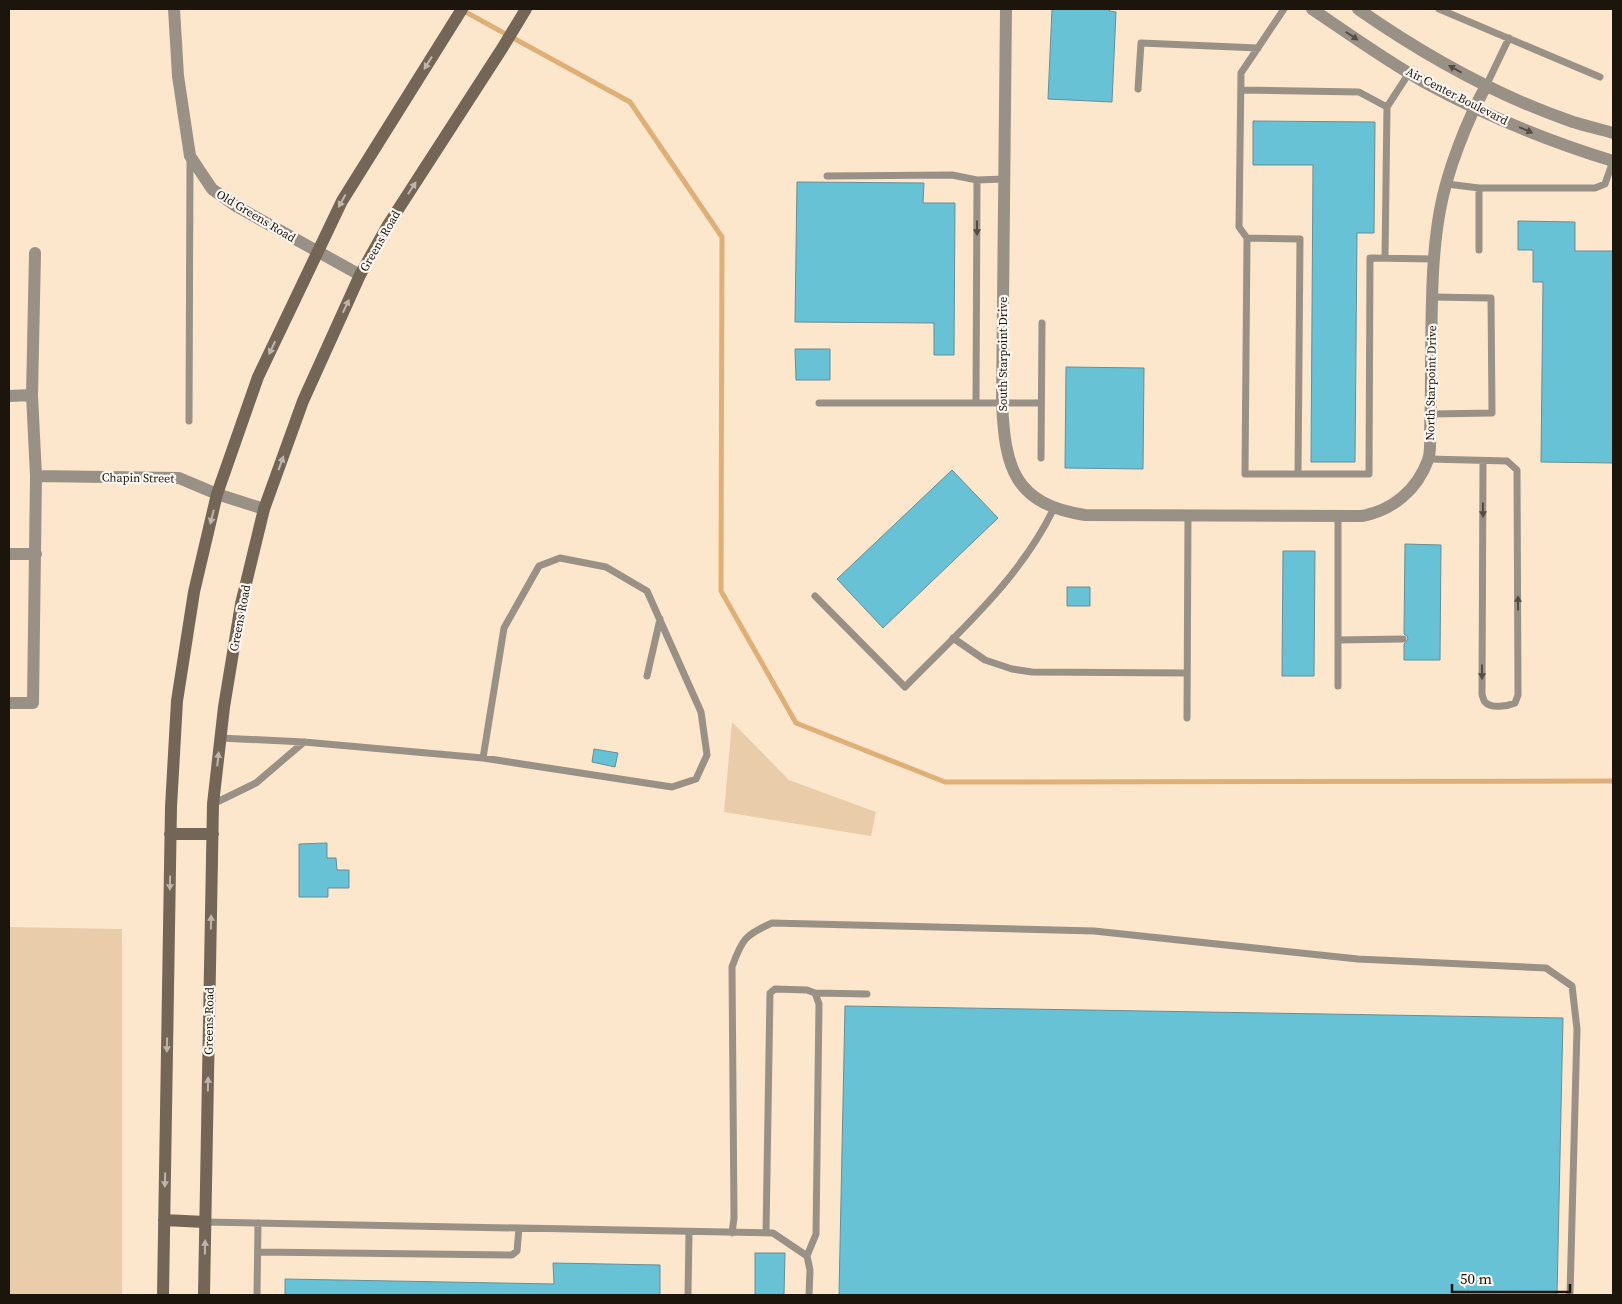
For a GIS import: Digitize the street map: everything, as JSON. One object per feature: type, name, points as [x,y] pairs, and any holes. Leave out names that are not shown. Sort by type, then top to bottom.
[{"type":"main road","points":[[163,1295],[170,834],[177,702],[194,592],[217,494],[258,377],[342,201],[462,9]]},
{"type":"main road","name":"Greens Road","points":[[204,1295],[213,804],[224,707],[241,604],[264,509],[303,401],[360,275],[388,225],[524,12]]},
{"type":"main road","points":[[170,834],[212,834]]},
{"type":"main road","points":[[164,1220],[205,1222]]},
{"type":"street","name":"Old Greens Road","points":[[174,9],[178,76],[190,156],[212,189],[236,206],[360,275]]},
{"type":"street","name":"South Starpoint Drive","points":[[1006,9],[1002,403],[1006,451],[1013,470],[1020,484],[1036,498],[1054,508],[1085,515],[1224,514]]},
{"type":"street","name":"Air Center Boulevard","points":[[1312,9],[1409,73],[1474,108],[1532,133],[1613,161]]},
{"type":"street","name":"Air Center Boulevard","points":[[1358,9],[1396,36],[1486,86],[1573,122],[1613,133]]},
{"type":"street","name":"North Starpoint Drive","points":[[1224,514],[1338,515],[1378,513],[1408,493],[1419,477],[1428,459],[1431,414],[1432,297],[1440,209],[1455,159],[1474,108],[1486,86]]},
{"type":"street","points":[[9,704],[33,704],[36,476],[32,395],[35,253]]},
{"type":"street","points":[[9,396],[32,395]]},
{"type":"street","name":"Chapin Street","points":[[36,476],[179,478],[217,494],[264,509]]},
{"type":"street","points":[[9,554],[36,554]]},
{"type":"lane","points":[[1284,9],[1241,74],[1239,227],[1247,238],[1245,474],[1369,474],[1370,258],[1434,259]]},
{"type":"lane","points":[[1439,9],[1600,77]]},
{"type":"lane","points":[[1486,86],[1509,38]]},
{"type":"lane","points":[[1138,89],[1141,43],[1258,48]]},
{"type":"lane","points":[[1385,258],[1388,107],[1409,73]]},
{"type":"lane","points":[[1241,90],[1359,92],[1388,107]]},
{"type":"lane","points":[[189,421],[190,156]]},
{"type":"lane","points":[[1447,184],[1479,188],[1595,188],[1605,184],[1613,161]]},
{"type":"lane","points":[[827,176],[952,175],[977,180],[1004,178]]},
{"type":"lane","points":[[976,403],[977,180]]},
{"type":"lane","points":[[1479,188],[1479,250]]},
{"type":"lane","points":[[1247,238],[1300,239],[1298,474]]},
{"type":"lane","points":[[1431,414],[1492,413],[1491,298],[1432,297]]},
{"type":"lane","points":[[1041,458],[1042,323]]},
{"type":"lane","points":[[819,403],[1041,404]]},
{"type":"lane","points":[[1428,459],[1507,461],[1518,470],[1518,695],[1515,703],[1510,705],[1490,706],[1485,702],[1482,694],[1483,461]]},
{"type":"lane","points":[[814,596],[905,687],[1019,567],[1045,528],[1054,508]]},
{"type":"lane","points":[[1187,718],[1188,514]]},
{"type":"lane","points":[[1338,515],[1338,686]]},
{"type":"lane","points":[[220,738],[304,742],[483,758],[672,787],[696,779],[707,755],[701,712],[647,591],[606,567],[560,558],[539,566],[504,628],[483,758]]},
{"type":"lane","points":[[647,676],[660,619]]},
{"type":"lane","points":[[953,638],[985,660],[1012,669],[1032,672],[1187,672]]},
{"type":"lane","points":[[1338,640],[1404,639]]},
{"type":"lane","points":[[213,804],[256,783],[304,742]]},
{"type":"lane","points":[[732,1233],[734,1218],[732,966],[740,945],[753,932],[772,923],[1094,931],[1358,959],[1546,968],[1572,986],[1577,1029],[1570,1295]]},
{"type":"lane","points":[[766,1233],[770,993],[775,989],[807,990],[815,993],[867,994]]},
{"type":"lane","points":[[809,1295],[810,1270],[807,1256],[816,1234],[819,1004],[815,993]]},
{"type":"lane","points":[[205,1222],[773,1233],[807,1256]]},
{"type":"lane","points":[[257,1295],[258,1223]]},
{"type":"lane","points":[[258,1252],[512,1255],[517,1251],[519,1228]]},
{"type":"lane","points":[[688,1295],[689,1232]]},
{"type":"shaded area","points":[[732,722],[789,780],[876,812],[871,836],[724,812]]},
{"type":"shaded area","points":[[9,927],[122,929],[122,1295],[9,1295]]},
{"type":"building","points":[[1052,9],[1110,9],[1109,11],[1116,12],[1112,102],[1048,99]]},
{"type":"building","points":[[1253,121],[1375,122],[1374,233],[1357,233],[1355,462],[1311,462],[1313,165],[1253,165]]},
{"type":"building","points":[[797,182],[924,183],[923,203],[955,203],[954,355],[934,355],[934,323],[795,322]]},
{"type":"building","points":[[1518,221],[1575,222],[1575,251],[1613,251],[1613,463],[1541,462],[1543,282],[1533,282],[1533,250],[1518,250]]},
{"type":"building","points":[[795,349],[830,349],[830,380],[796,380]]},
{"type":"building","points":[[1066,367],[1144,368],[1143,469],[1065,468]]},
{"type":"building","points":[[952,470],[998,518],[883,628],[837,579]]},
{"type":"building","points":[[1405,544],[1441,545],[1440,660],[1404,660],[1404,644],[1408,639],[1404,634]]},
{"type":"building","points":[[1283,551],[1315,551],[1314,676],[1282,676]]},
{"type":"building","points":[[1067,587],[1090,587],[1090,606],[1067,606]]},
{"type":"building","points":[[594,749],[618,753],[615,767],[592,762]]},
{"type":"building","points":[[327,843],[327,858],[336,858],[337,870],[349,870],[349,888],[328,888],[328,897],[299,897],[299,844]]},
{"type":"building","points":[[845,1006],[1563,1018],[1557,1295],[839,1295]]},
{"type":"building","points":[[755,1253],[785,1253],[784,1295],[755,1295]]},
{"type":"building","points":[[553,1263],[660,1265],[660,1295],[285,1295],[285,1279],[554,1284]]},
{"type":"waterway","points":[[462,10],[630,102],[722,237],[721,591],[796,723],[945,782],[1613,781]]}]
